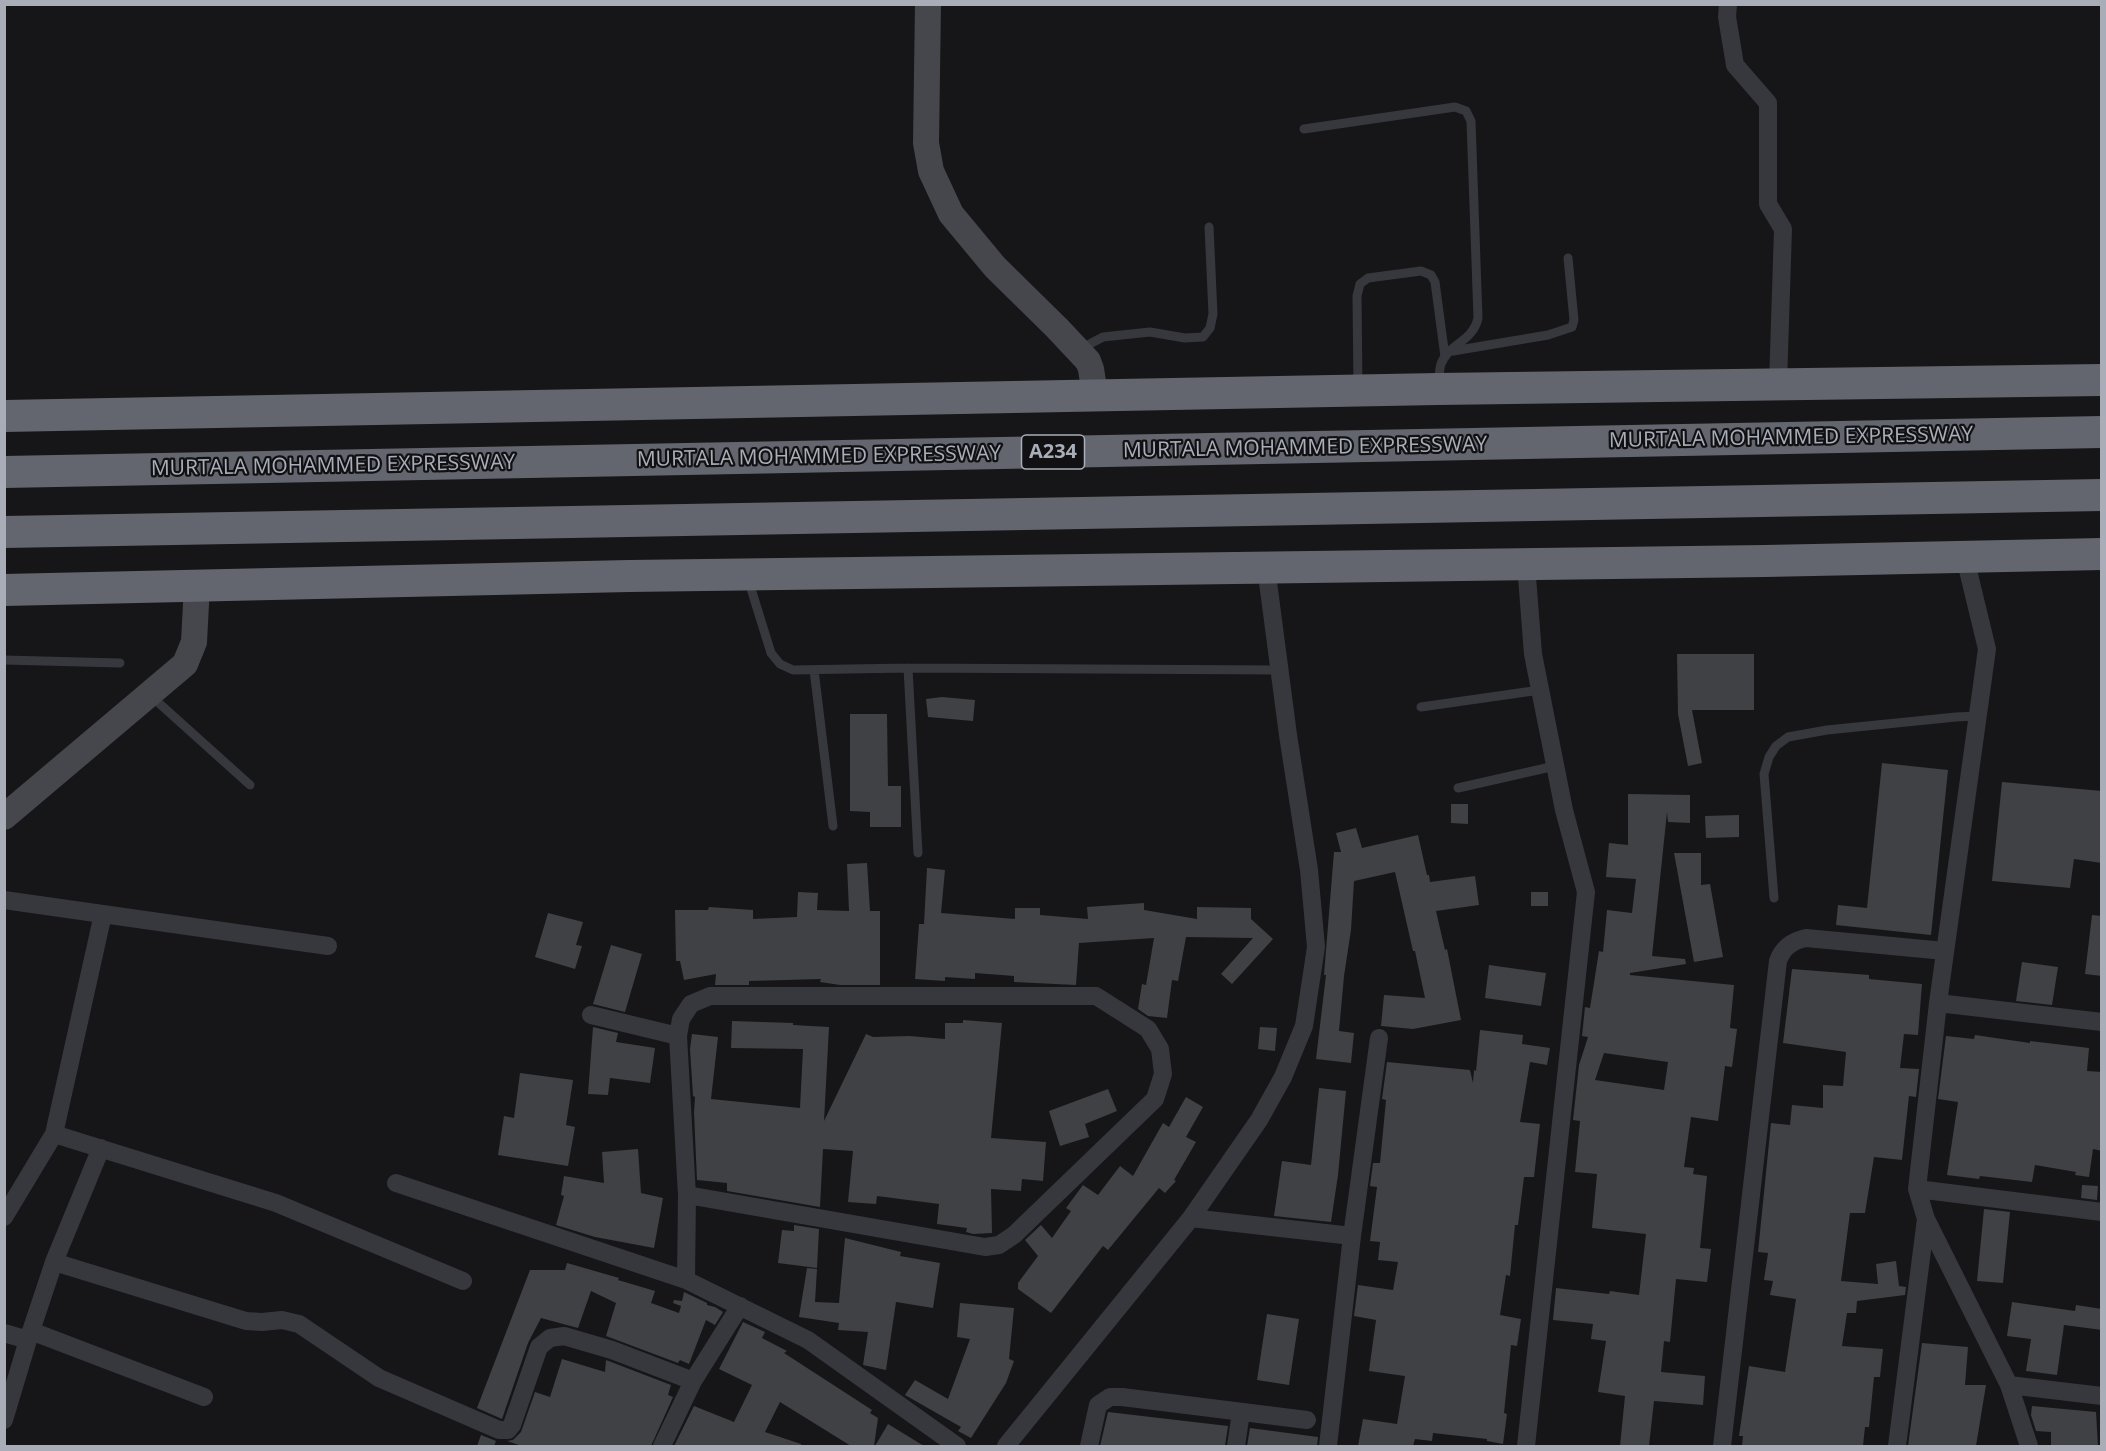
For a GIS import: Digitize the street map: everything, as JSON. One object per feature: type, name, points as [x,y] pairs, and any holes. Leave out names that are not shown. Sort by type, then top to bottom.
[{"type":"highway","points":[[10,417],[1359,390],[2102,380]]},
{"type":"highway","name":"MURTALA MOHAMMED EXPRESSWAY","points":[[4,472],[2102,432]]},
{"type":"highway","points":[[4,532],[2102,495]]},
{"type":"highway","points":[[4,590],[746,574],[1965,558],[2102,554]]},
{"type":"street","points":[[928,4],[926,143],[931,171],[951,214],[994,267],[1078,350],[1091,369],[1095,395]]},
{"type":"street","points":[[1728,4],[1727,17],[1735,65],[1768,103],[1768,204],[1783,229],[1778,384]]},
{"type":"street","points":[[1965,558],[1988,649],[1938,1003],[1917,1189],[1926,1219],[2009,1385],[2029,1446]]},
{"type":"street","points":[[1526,564],[1533,654],[1564,810],[1586,892],[1526,1446]]},
{"type":"street","points":[[1006,1446],[1191,1218],[1259,1120],[1283,1077],[1304,1026],[1316,947],[1309,870],[1266,567]]},
{"type":"street","points":[[4,817],[185,664],[194,642],[197,585]]},
{"type":"street","points":[[4,900],[328,946]]},
{"type":"street","points":[[4,1217],[54,1134],[103,914]]},
{"type":"street","points":[[1722,1446],[1781,952],[1795,940],[1806,938],[1945,951]]},
{"type":"street","points":[[686,1280],[687,1195],[678,1036],[681,1019],[691,1004],[710,996],[1096,996],[1148,1029],[1160,1049],[1163,1074],[1155,1099],[1014,1234],[999,1245],[985,1246],[687,1195]]},
{"type":"street","points":[[1938,1003],[2102,1022]]},
{"type":"street","points":[[591,1015],[678,1036]]},
{"type":"street","points":[[1328,1446],[1352,1236],[1379,1038]]},
{"type":"street","points":[[54,1134],[276,1203],[463,1281]]},
{"type":"street","points":[[4,1420],[29,1335],[54,1262],[101,1148]]},
{"type":"street","points":[[396,1183],[686,1280],[808,1340],[957,1446]]},
{"type":"street","points":[[1917,1189],[2102,1212]]},
{"type":"street","points":[[1191,1218],[1352,1236]]},
{"type":"street","points":[[1897,1446],[1926,1219]]},
{"type":"street","points":[[54,1262],[246,1321],[282,1320],[299,1324],[380,1378],[499,1438],[512,1425],[539,1347],[550,1338],[564,1336],[603,1347],[693,1381]]},
{"type":"street","points":[[662,1446],[693,1381],[740,1306]]},
{"type":"street","points":[[4,1333],[29,1335],[204,1397]]},
{"type":"street","points":[[2009,1385],[2102,1396]]},
{"type":"street","points":[[1089,1446],[1098,1406],[1110,1397],[1122,1396],[1307,1420]]},
{"type":"street","points":[[1236,1446],[1241,1412]]},
{"type":"lane","points":[[1304,129],[1455,107],[1466,111],[1471,121],[1478,318],[1476,328],[1441,363],[1438,389]]},
{"type":"lane","points":[[1078,350],[1103,337],[1150,332],[1185,338],[1203,337],[1210,328],[1213,314],[1209,227]]},
{"type":"lane","points":[[1448,354],[1548,335],[1572,327],[1574,320],[1568,258]]},
{"type":"lane","points":[[1359,390],[1357,296],[1360,284],[1368,278],[1421,271],[1431,275],[1435,282],[1448,354]]},
{"type":"lane","points":[[746,574],[771,653],[780,664],[793,670],[1279,669]]},
{"type":"lane","points":[[4,660],[120,663]]},
{"type":"lane","points":[[909,668],[918,853]]},
{"type":"lane","points":[[814,670],[832,826]]},
{"type":"lane","points":[[1421,707],[1540,690]]},
{"type":"lane","points":[[149,694],[250,786]]},
{"type":"lane","points":[[1774,898],[1764,774],[1769,757],[1776,746],[1788,737],[1827,730],[1956,717],[1978,717]]},
{"type":"lane","points":[[1458,788],[1555,766]]},
{"type":"building","points":[[1677,654],[1754,654],[1754,710],[1692,710],[1702,763],[1688,766],[1678,714]]},
{"type":"building","points":[[942,697],[975,700],[973,721],[928,717],[926,699]]},
{"type":"building","points":[[850,714],[887,714],[888,786],[901,786],[901,827],[870,827],[870,812],[850,811]]},
{"type":"building","points":[[1882,763],[1948,770],[1931,935],[1836,925],[1838,905],[1867,908]]},
{"type":"building","points":[[2002,782],[2102,791],[2102,863],[2074,859],[2070,888],[1992,881]]},
{"type":"building","points":[[1628,794],[1690,795],[1690,823],[1668,822],[1667,812],[1652,956],[1685,959],[1686,964],[1630,973],[1630,975],[1734,985],[1730,1028],[1737,1029],[1732,1067],[1725,1066],[1718,1121],[1691,1117],[1684,1167],[1694,1168],[1693,1174],[1707,1176],[1700,1248],[1711,1249],[1707,1282],[1676,1279],[1670,1342],[1664,1341],[1661,1372],[1705,1376],[1703,1405],[1654,1401],[1649,1446],[1620,1446],[1625,1396],[1598,1392],[1606,1341],[1591,1339],[1593,1324],[1553,1320],[1556,1288],[1639,1295],[1646,1234],[1592,1228],[1597,1174],[1575,1172],[1580,1121],[1573,1120],[1579,1065],[1588,1037],[1582,1036],[1585,1007],[1590,1008],[1599,951],[1603,952],[1607,910],[1632,913],[1636,879],[1606,877],[1609,843],[1628,845]],"holes":[[[1604,1053],[1668,1062],[1664,1090],[1595,1080]]]},
{"type":"building","points":[[1451,804],[1468,804],[1468,824],[1451,823]]},
{"type":"building","points":[[1739,815],[1739,837],[1706,838],[1705,816]]},
{"type":"building","points":[[1356,828],[1362,848],[1418,835],[1430,882],[1475,876],[1479,905],[1436,911],[1445,950],[1447,949],[1461,1020],[1413,1029],[1381,1026],[1384,995],[1425,998],[1395,872],[1354,881],[1351,930],[1339,1031],[1354,1033],[1351,1063],[1316,1059],[1326,975],[1324,975],[1334,852],[1341,852],[1336,833]]},
{"type":"building","points":[[1674,853],[1701,853],[1701,885],[1710,884],[1723,957],[1694,962]]},
{"type":"building","points":[[867,863],[870,911],[880,911],[880,985],[840,985],[820,982],[821,979],[749,981],[749,985],[715,985],[716,974],[684,980],[680,961],[676,961],[675,910],[708,910],[709,907],[753,910],[753,919],[797,917],[798,892],[818,893],[817,910],[849,911],[847,864]]},
{"type":"building","points":[[927,868],[945,870],[941,913],[1015,919],[1015,908],[1040,908],[1040,915],[1088,919],[1087,907],[1144,903],[1144,910],[1197,919],[1197,907],[1251,908],[1251,919],[1273,939],[1232,984],[1221,974],[1253,938],[1186,937],[1178,981],[1172,980],[1167,1018],[1148,1016],[1138,1009],[1142,984],[1146,985],[1154,938],[1079,943],[1076,985],[1014,982],[1014,976],[975,973],[975,979],[945,977],[945,981],[915,979],[919,924],[924,924]]},
{"type":"building","points":[[1531,892],[1548,892],[1548,906],[1531,906]]},
{"type":"building","points":[[548,913],[583,922],[576,945],[582,946],[575,969],[535,957]]},
{"type":"building","points":[[2092,915],[2102,916],[2102,976],[2085,974]]},
{"type":"building","points":[[611,945],[642,954],[625,1012],[593,1004]]},
{"type":"building","points":[[2022,962],[2058,967],[2052,1005],[2016,1001]]},
{"type":"building","points":[[1489,965],[1546,973],[1541,1006],[1485,998]]},
{"type":"building","points":[[1792,969],[1869,975],[1869,979],[1922,984],[1918,1035],[1904,1034],[1900,1068],[1919,1069],[1916,1097],[1909,1096],[1902,1160],[1874,1157],[1865,1213],[1850,1213],[1841,1281],[1878,1284],[1876,1264],[1896,1261],[1899,1286],[1906,1287],[1905,1295],[1857,1301],[1856,1313],[1847,1313],[1842,1346],[1883,1349],[1880,1377],[1874,1377],[1869,1427],[1865,1427],[1863,1446],[1742,1446],[1743,1436],[1739,1436],[1749,1366],[1785,1372],[1796,1299],[1770,1295],[1773,1281],[1764,1280],[1768,1253],[1758,1252],[1771,1123],[1790,1125],[1792,1105],[1823,1108],[1823,1085],[1843,1086],[1846,1052],[1783,1043]]},
{"type":"building","points":[[963,1020],[1002,1023],[991,1138],[1046,1142],[1043,1181],[1022,1179],[1021,1191],[991,1189],[992,1233],[973,1234],[966,1232],[967,1228],[937,1224],[939,1204],[877,1196],[876,1204],[848,1202],[853,1151],[823,1149],[820,1207],[727,1191],[727,1183],[697,1180],[695,1097],[693,1096],[690,1049],[692,1034],[718,1037],[711,1099],[800,1108],[803,1049],[731,1048],[732,1021],[829,1027],[824,1121],[866,1034],[873,1037],[909,1036],[945,1039],[945,1023],[963,1023]]},
{"type":"building","points":[[593,1027],[618,1033],[616,1042],[655,1048],[650,1083],[610,1078],[608,1095],[588,1094]]},
{"type":"building","points":[[1260,1027],[1277,1028],[1275,1051],[1258,1049]]},
{"type":"building","points":[[1480,1030],[1523,1035],[1522,1044],[1550,1048],[1547,1065],[1530,1062],[1520,1122],[1540,1124],[1534,1177],[1524,1177],[1518,1225],[1515,1225],[1510,1276],[1506,1275],[1500,1315],[1521,1319],[1517,1346],[1511,1345],[1503,1444],[1487,1441],[1487,1439],[1433,1433],[1432,1441],[1415,1439],[1413,1446],[1358,1446],[1363,1419],[1397,1424],[1405,1376],[1369,1371],[1376,1320],[1354,1316],[1358,1285],[1393,1290],[1398,1262],[1378,1260],[1380,1242],[1370,1241],[1377,1187],[1370,1186],[1373,1163],[1380,1163],[1386,1100],[1382,1099],[1387,1062],[1470,1070],[1473,1083]]},
{"type":"building","points":[[1975,1035],[2089,1048],[2087,1071],[2102,1072],[2102,1151],[2093,1149],[2089,1177],[2075,1175],[2076,1172],[2035,1165],[2032,1182],[1947,1175],[1958,1102],[1938,1099],[1946,1036],[1974,1039]]},
{"type":"building","points":[[520,1073],[573,1080],[566,1125],[575,1127],[568,1166],[498,1155],[504,1116],[514,1118]]},
{"type":"building","points":[[1319,1088],[1346,1091],[1331,1222],[1274,1216],[1282,1161],[1311,1165]]},
{"type":"building","points":[[1108,1089],[1117,1111],[1085,1124],[1089,1137],[1060,1146],[1049,1111]]},
{"type":"building","points":[[1186,1097],[1203,1107],[1186,1137],[1196,1142],[1174,1180],[1176,1181],[1165,1193],[1159,1188],[1108,1250],[1103,1246],[1051,1313],[1018,1289],[1018,1283],[1038,1256],[1025,1240],[1041,1225],[1052,1238],[1071,1211],[1066,1208],[1083,1185],[1098,1195],[1120,1166],[1133,1176],[1163,1123],[1169,1127]]},
{"type":"building","points":[[638,1149],[641,1193],[663,1198],[654,1248],[595,1237],[556,1225],[564,1196],[561,1195],[564,1176],[604,1183],[602,1152]]},
{"type":"building","points":[[2082,1185],[2098,1186],[2097,1200],[2081,1198]]},
{"type":"building","points":[[1984,1209],[2010,1212],[2003,1283],[1977,1281]]},
{"type":"building","points":[[794,1225],[819,1229],[817,1268],[778,1263],[782,1230],[794,1231]]},
{"type":"building","points":[[845,1238],[901,1252],[900,1256],[940,1263],[933,1308],[896,1302],[886,1370],[863,1365],[868,1332],[838,1330],[839,1323],[799,1317],[807,1268],[817,1269],[815,1302],[839,1303]]},
{"type":"building","points":[[567,1263],[655,1291],[651,1303],[679,1313],[681,1306],[673,1303],[674,1300],[682,1301],[684,1292],[723,1312],[715,1325],[706,1320],[689,1364],[680,1360],[678,1363],[606,1336],[616,1303],[591,1291],[578,1328],[541,1318],[528,1343],[502,1419],[477,1408],[530,1270],[565,1270]]},
{"type":"building","points":[[2012,1302],[2075,1311],[2076,1305],[2102,1309],[2102,1330],[2064,1325],[2057,1375],[2026,1371],[2031,1339],[2007,1336]]},
{"type":"building","points":[[960,1303],[1014,1308],[1009,1359],[1014,1361],[1006,1383],[971,1438],[958,1431],[961,1427],[905,1395],[915,1380],[948,1399],[970,1339],[957,1337]]},
{"type":"building","points":[[1267,1314],[1299,1319],[1289,1385],[1257,1380]]},
{"type":"building","points":[[743,1322],[765,1332],[762,1338],[787,1351],[784,1353],[872,1410],[870,1413],[878,1418],[874,1446],[851,1446],[780,1402],[765,1432],[801,1444],[801,1446],[674,1446],[694,1406],[734,1422],[752,1385],[719,1369]]},
{"type":"building","points":[[1922,1343],[1968,1347],[1965,1385],[1986,1385],[1976,1446],[1908,1446]]},
{"type":"building","points":[[562,1359],[605,1372],[606,1360],[671,1385],[668,1395],[673,1397],[651,1446],[522,1446],[507,1441],[513,1440],[521,1432],[535,1392],[550,1397]]},
{"type":"building","points":[[2032,1406],[2096,1412],[2098,1446],[2051,1446],[2051,1432],[2036,1431],[2031,1415]]},
{"type":"building","points":[[1108,1412],[1228,1426],[1225,1446],[1100,1446]]},
{"type":"building","points":[[888,1424],[924,1446],[875,1446]]},
{"type":"building","points":[[1250,1428],[1318,1437],[1317,1446],[1247,1446]]},
{"type":"building","points":[[481,1435],[496,1441],[494,1446],[477,1446]]}]
